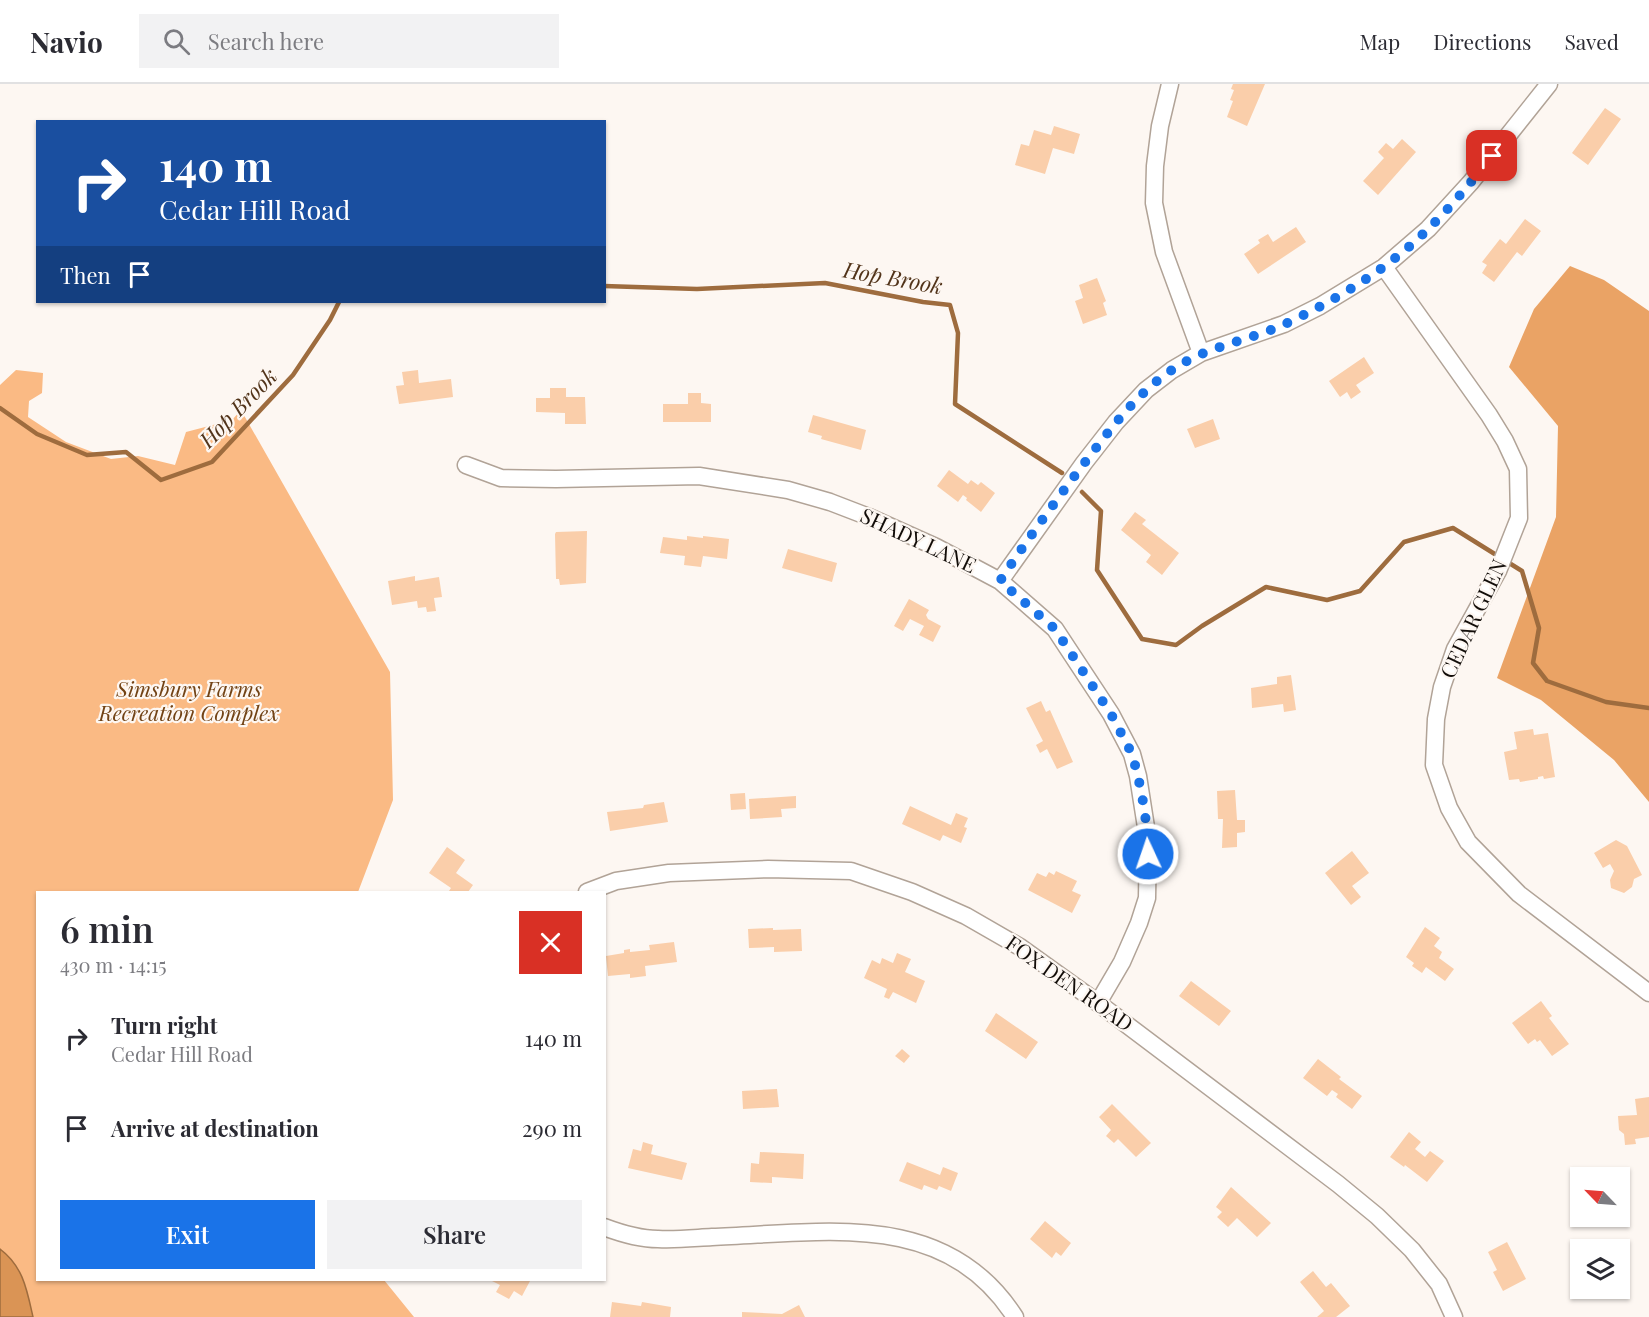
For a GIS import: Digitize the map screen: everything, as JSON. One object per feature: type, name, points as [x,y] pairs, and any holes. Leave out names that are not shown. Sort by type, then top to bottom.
[{"type":"street","points":[[1170,84],[1160,126],[1155,166],[1154,203],[1164,252],[1201,353]]},
{"type":"street","points":[[1000,581],[1056,500],[1116,422],[1146,390],[1172,370],[1201,353],[1284,324],[1320,306],[1384,267],[1428,230],[1471,182],[1549,84]]},
{"type":"street","name":"CEDAR GLEN","points":[[1384,267],[1489,415],[1518,469],[1519,518],[1498,571],[1455,649],[1442,687],[1436,719],[1434,765],[1449,808],[1468,842],[1519,894],[1649,993]]},
{"type":"street","name":"SHADY LANE","points":[[466,465],[501,477],[556,479],[699,476],[788,490],[830,502],[869,517],[936,547],[1000,581],[1055,629],[1111,714],[1132,754],[1138,776],[1148,840],[1147,898],[1122,962],[1098,1003]]},
{"type":"street","name":"FOX DEN ROAD","points":[[590,891],[615,881],[669,873],[768,869],[851,871],[912,892],[966,916],[1020,947],[1098,1003],[1377,1216],[1412,1250],[1439,1284],[1454,1317]]},
{"type":"street","points":[[606,1227],[656,1239],[832,1233],[883,1234],[932,1246],[963,1263],[1002,1297],[1015,1317]]},
{"type":"green space","name":"Simsbury Farms Recreation Complex","points":[[16,370],[43,373],[42,393],[29,401],[28,417],[66,442],[111,459],[138,456],[175,465],[186,432],[232,420],[241,410],[390,672],[393,800],[358,891],[36,891],[36,1281],[385,1281],[414,1317],[0,1317],[0,385]]},
{"type":"shaded area","points":[[1570,266],[1604,280],[1649,311],[1649,802],[1614,760],[1541,700],[1497,678],[1556,517],[1558,426],[1509,367],[1534,309]]},
{"type":"shaded area","points":[[0,1249],[14,1263],[23,1279],[33,1317],[0,1317]]},
{"type":"building","points":[[1233,84],[1265,84],[1247,126],[1227,117],[1233,101],[1230,100],[1234,90],[1231,89]]},
{"type":"building","points":[[1605,108],[1621,119],[1588,165],[1572,153]]},
{"type":"building","points":[[1054,126],[1080,134],[1074,154],[1053,148],[1045,174],[1015,165],[1021,144],[1029,146],[1034,130],[1051,135]]},
{"type":"building","points":[[1402,139],[1416,152],[1378,195],[1363,181],[1384,158],[1378,152],[1386,143],[1393,149]]},
{"type":"building","points":[[1525,219],[1541,231],[1522,256],[1517,252],[1494,282],[1482,273],[1487,265],[1482,262],[1500,239],[1506,244]]},
{"type":"building","points":[[1296,227],[1306,242],[1258,274],[1244,254],[1268,234],[1273,242]]},
{"type":"building","points":[[1097,278],[1106,301],[1103,303],[1107,315],[1083,324],[1075,301],[1083,298],[1079,285]]},
{"type":"building","points":[[1364,357],[1374,373],[1356,385],[1361,392],[1351,399],[1347,392],[1340,397],[1329,381]]},
{"type":"building","points":[[418,370],[419,383],[451,379],[453,397],[399,404],[396,386],[404,385],[402,372]]},
{"type":"building","points":[[550,388],[566,388],[566,397],[585,397],[586,424],[565,424],[565,413],[536,412],[536,398],[550,398]]},
{"type":"building","points":[[688,393],[701,393],[701,403],[711,404],[711,422],[663,422],[663,404],[688,404]]},
{"type":"building","points":[[813,415],[866,430],[861,450],[821,439],[822,436],[808,432]]},
{"type":"building","points":[[1213,419],[1220,439],[1195,448],[1187,429]]},
{"type":"building","points":[[949,470],[968,484],[971,480],[978,485],[981,482],[995,493],[981,512],[963,495],[958,502],[937,486]]},
{"type":"building","points":[[1135,512],[1146,520],[1142,524],[1179,553],[1162,575],[1146,562],[1151,555],[1121,530]]},
{"type":"building","points":[[587,531],[586,583],[560,585],[559,579],[556,579],[556,532]]},
{"type":"building","points":[[687,536],[729,539],[727,559],[703,556],[701,567],[684,565],[685,556],[660,553],[663,537],[687,540]]},
{"type":"building","points":[[788,549],[837,563],[832,582],[782,568]]},
{"type":"building","points":[[415,576],[415,581],[439,577],[442,597],[434,598],[436,611],[427,612],[426,607],[418,608],[417,601],[392,605],[388,581]]},
{"type":"building","points":[[909,599],[929,610],[926,615],[928,619],[941,626],[933,642],[919,635],[924,626],[910,619],[903,631],[894,626]]},
{"type":"building","points":[[1291,675],[1296,710],[1284,712],[1283,704],[1252,708],[1251,688],[1277,684],[1277,677]]},
{"type":"building","points":[[1041,701],[1046,712],[1050,710],[1073,762],[1057,769],[1047,749],[1040,753],[1036,745],[1043,741],[1026,708]]},
{"type":"building","points":[[1533,729],[1534,735],[1548,733],[1555,777],[1544,779],[1543,776],[1520,782],[1519,779],[1509,780],[1504,752],[1517,749],[1514,732]]},
{"type":"building","points":[[1235,790],[1237,820],[1245,820],[1245,832],[1237,833],[1237,847],[1222,848],[1223,819],[1218,819],[1217,791]]},
{"type":"building","points":[[745,793],[746,809],[731,810],[730,794]]},
{"type":"building","points":[[796,796],[796,808],[781,809],[782,817],[750,819],[749,799]]},
{"type":"building","points":[[664,802],[668,822],[610,831],[607,812],[643,808],[644,805]]},
{"type":"building","points":[[910,806],[951,825],[956,813],[968,818],[961,843],[943,835],[940,841],[902,824]]},
{"type":"building","points":[[1616,840],[1627,846],[1642,875],[1634,879],[1632,887],[1624,893],[1611,888],[1610,880],[1614,871],[1610,864],[1603,868],[1594,853]]},
{"type":"building","points":[[447,847],[465,860],[456,873],[473,885],[469,891],[449,891],[451,888],[429,873]]},
{"type":"building","points":[[1352,851],[1369,873],[1352,886],[1361,897],[1351,905],[1325,873]]},
{"type":"building","points":[[1056,871],[1077,881],[1072,891],[1081,895],[1072,913],[1028,890],[1037,873],[1046,877],[1049,872],[1054,875]]},
{"type":"building","points":[[1425,927],[1440,938],[1434,946],[1442,952],[1439,958],[1454,969],[1445,981],[1426,967],[1422,973],[1412,966],[1414,963],[1406,957]]},
{"type":"building","points":[[773,928],[773,930],[801,929],[802,951],[774,952],[774,947],[749,948],[748,929]]},
{"type":"building","points":[[674,942],[677,962],[645,966],[646,976],[630,978],[630,974],[608,976],[606,956],[624,953],[624,950],[630,949],[630,952],[650,950],[649,945]]},
{"type":"building","points":[[897,953],[911,959],[905,972],[925,981],[916,1003],[893,992],[889,999],[884,997],[887,989],[864,978],[872,960],[880,964],[882,958],[893,963]]},
{"type":"building","points":[[1191,981],[1231,1011],[1219,1026],[1179,996]]},
{"type":"building","points":[[1541,1001],[1552,1016],[1549,1018],[1569,1044],[1552,1056],[1540,1040],[1537,1042],[1535,1039],[1528,1044],[1512,1023]]},
{"type":"building","points":[[996,1013],[1038,1042],[1026,1059],[985,1031]]},
{"type":"building","points":[[902,1049],[910,1056],[904,1063],[895,1056]]},
{"type":"building","points":[[1318,1059],[1362,1096],[1352,1109],[1336,1097],[1338,1094],[1332,1090],[1327,1096],[1303,1078]]},
{"type":"building","points":[[777,1089],[779,1107],[743,1109],[742,1091]]},
{"type":"building","points":[[1649,1097],[1649,1137],[1635,1139],[1636,1144],[1625,1145],[1624,1134],[1619,1130],[1618,1116],[1637,1115],[1635,1099]]},
{"type":"building","points":[[1112,1104],[1151,1143],[1136,1157],[1118,1139],[1114,1143],[1106,1136],[1111,1130],[1099,1117]]},
{"type":"building","points":[[1409,1132],[1421,1142],[1415,1149],[1425,1157],[1430,1151],[1444,1161],[1427,1182],[1390,1157]]},
{"type":"building","points":[[643,1142],[653,1145],[651,1154],[687,1163],[682,1180],[628,1168],[633,1149],[641,1151]]},
{"type":"building","points":[[760,1152],[804,1154],[803,1179],[772,1177],[772,1183],[750,1182],[751,1163],[759,1164]]},
{"type":"building","points":[[907,1162],[940,1175],[943,1167],[958,1173],[951,1191],[939,1186],[937,1190],[924,1185],[922,1190],[899,1181]]},
{"type":"building","points":[[1231,1187],[1271,1223],[1257,1237],[1237,1218],[1228,1227],[1217,1217],[1222,1212],[1216,1207]]},
{"type":"building","points":[[1045,1221],[1071,1243],[1061,1256],[1056,1252],[1052,1258],[1030,1239]]},
{"type":"building","points":[[1507,1242],[1526,1279],[1503,1291],[1493,1272],[1497,1270],[1488,1252]]},
{"type":"building","points":[[1313,1271],[1326,1287],[1331,1283],[1350,1306],[1336,1317],[1317,1317],[1324,1311],[1300,1282]]},
{"type":"building","points":[[492,1281],[530,1281],[522,1296],[514,1291],[509,1299],[496,1292],[500,1285]]},
{"type":"building","points":[[612,1302],[641,1306],[642,1302],[671,1307],[670,1317],[610,1317]]},
{"type":"building","points":[[799,1305],[805,1317],[742,1317],[742,1312],[782,1314]]},
{"type":"waterway","name":"Hop Brook","points":[[606,286],[697,289],[825,283],[950,305],[958,333],[955,404],[1062,473]]},
{"type":"waterway","name":"Hop Brook","points":[[0,408],[37,434],[87,455],[126,452],[161,480],[212,462],[293,375],[330,320],[338,303]]},
{"type":"waterway","name":"Hop Brook","points":[[1082,492],[1101,511],[1097,570],[1142,639],[1176,645],[1202,626],[1266,587],[1327,600],[1360,591],[1404,542],[1453,528],[1522,571],[1539,628],[1533,663],[1547,681],[1606,702],[1649,708]]},
{"type":"route","points":[[1148,854],[1145,812],[1138,776],[1132,754],[1111,714],[1055,629],[1000,581],[1084,463],[1116,422],[1146,390],[1172,370],[1201,353],[1284,324],[1320,306],[1384,267],[1428,230],[1492,156]]}]
